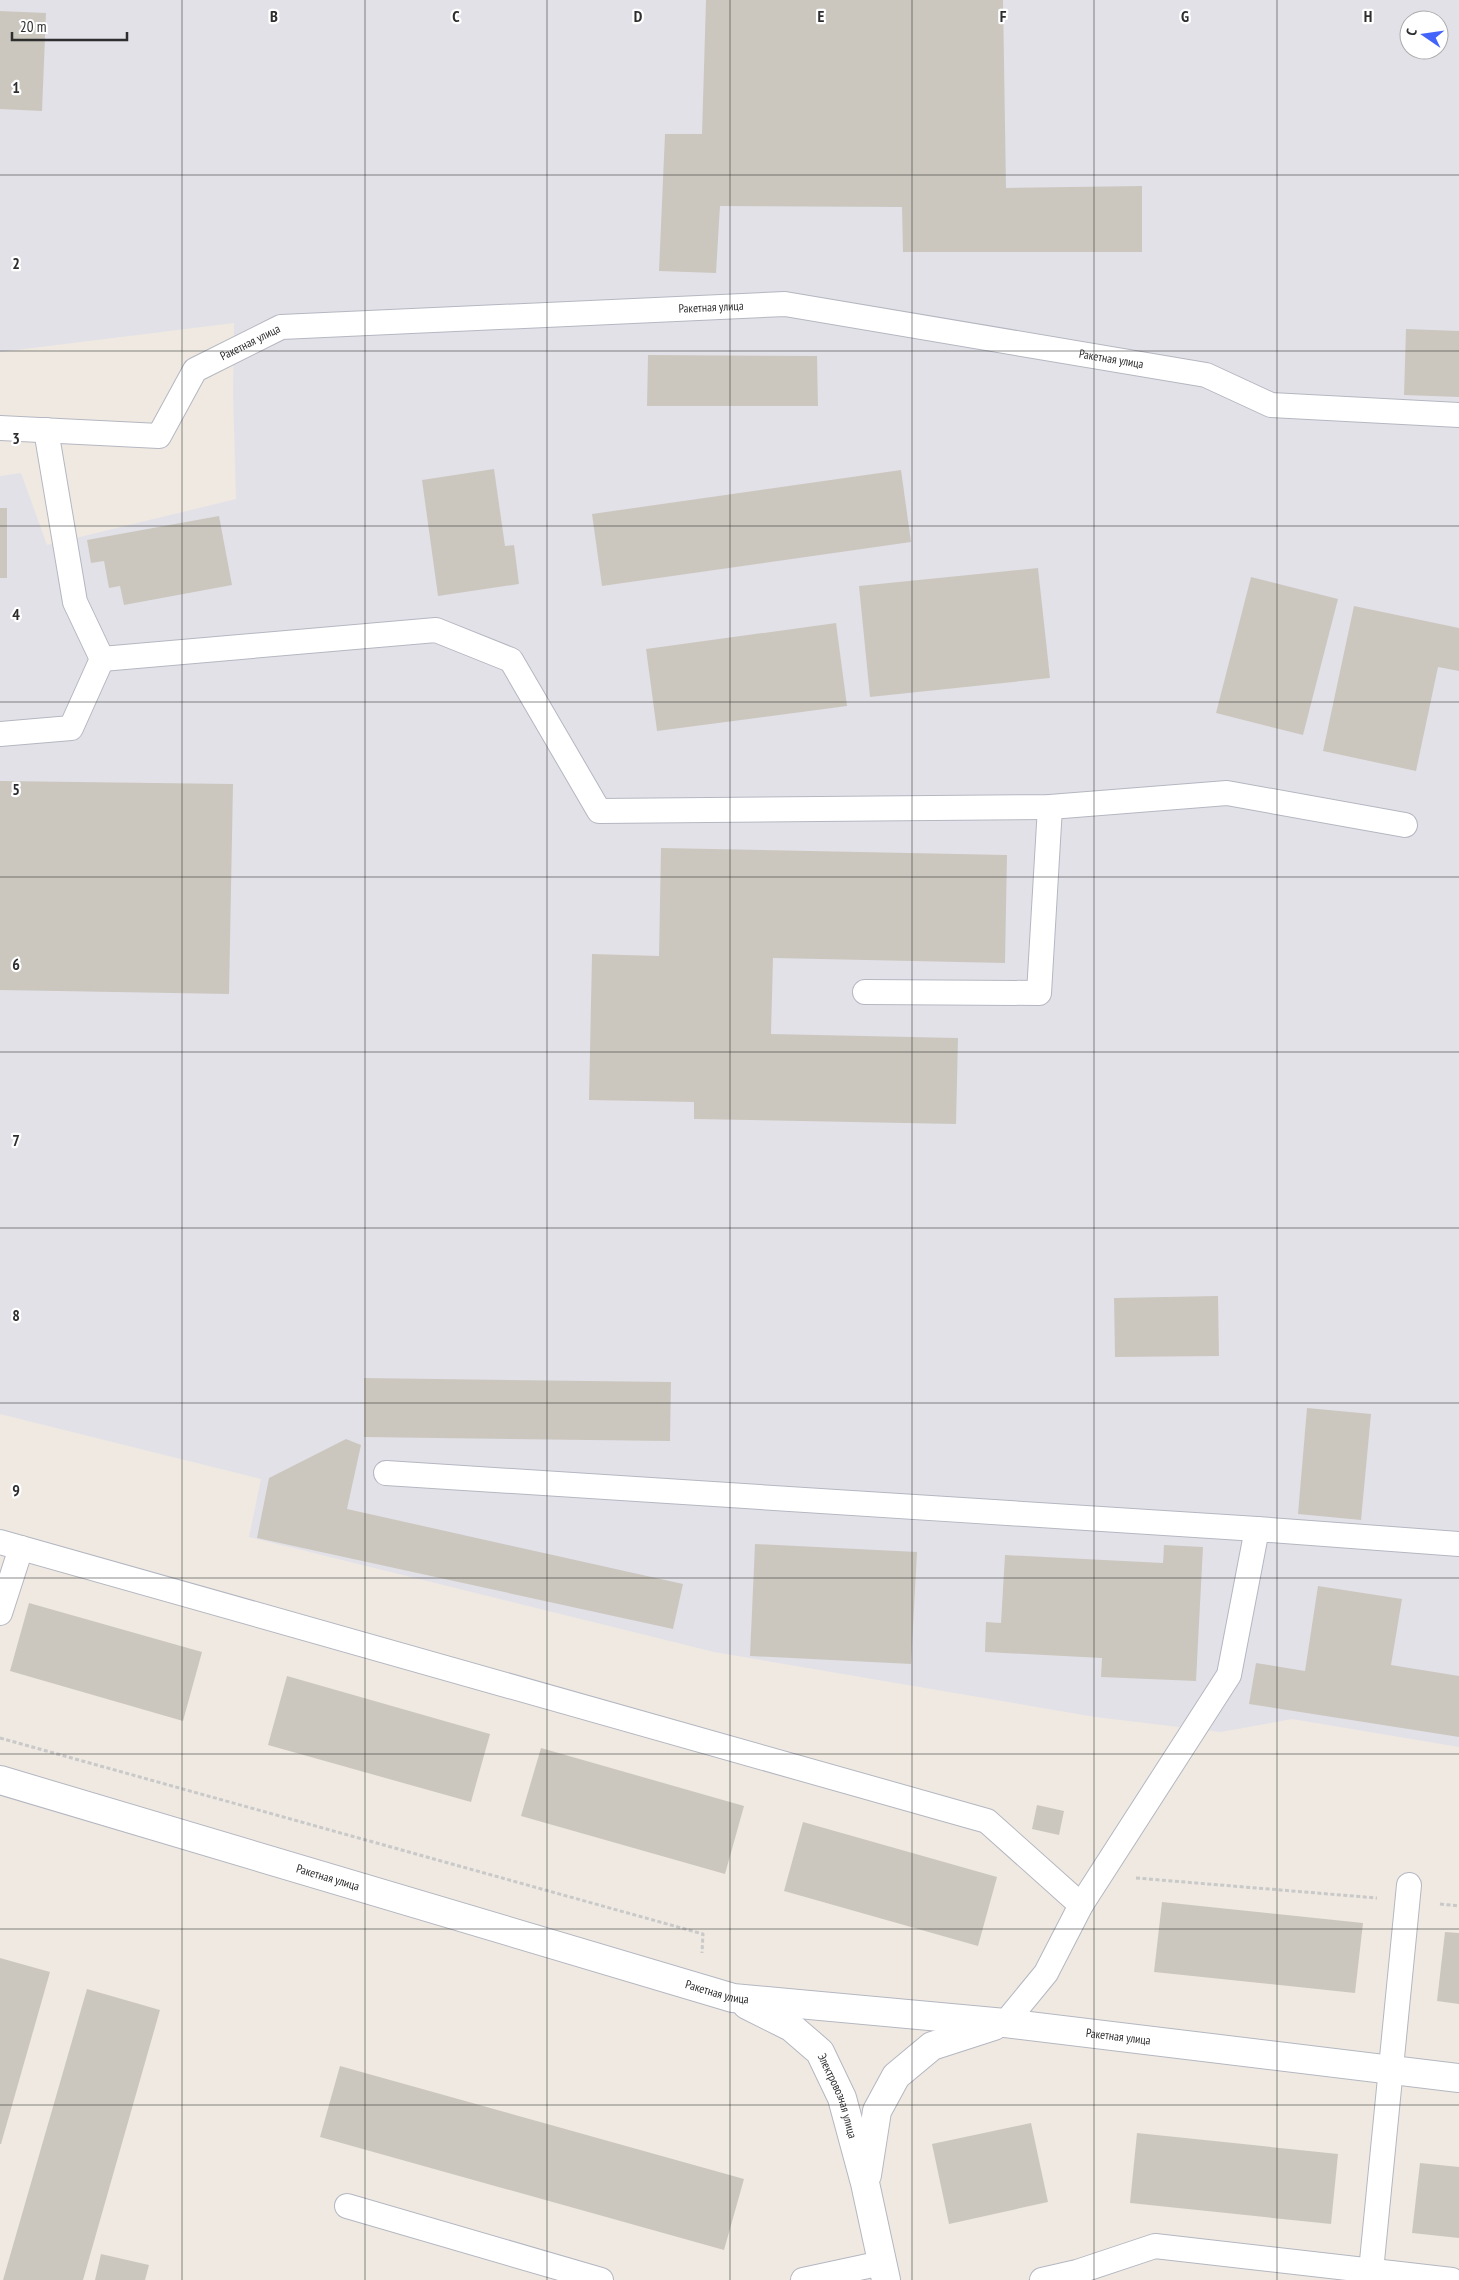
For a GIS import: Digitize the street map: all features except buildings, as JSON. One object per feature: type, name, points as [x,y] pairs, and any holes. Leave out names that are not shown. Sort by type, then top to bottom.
[{"type":"street","name":"Ракетная улица","points":[[0,1780],[733,1998],[1005,2023],[1459,2078]]},
{"type":"street","name":"Электровозная улица","points":[[733,1998],[791,2027],[820,2052],[842,2098],[865,2184],[884,2272]]},
{"type":"street","name":"Электровозная улица","points":[[865,2184],[877,2111],[896,2076],[932,2046],[1005,2023]]},
{"type":"lane","name":"Ракетная улица","points":[[0,428],[159,436],[195,370],[281,327],[785,304],[1206,375],[1270,405],[1459,415]]},
{"type":"lane","points":[[0,734],[71,728],[102,659],[75,602],[46,430]]},
{"type":"lane","points":[[102,659],[436,630],[511,660],[599,811],[1050,806],[1227,793],[1405,825]]},
{"type":"lane","points":[[865,992],[1039,993],[1050,806]]},
{"type":"lane","points":[[386,1473],[1257,1529],[1459,1544]]},
{"type":"lane","points":[[1005,2023],[1046,1973],[1081,1905],[1229,1675],[1257,1529]]},
{"type":"lane","points":[[0,1613],[10,1545],[987,1821],[1081,1905]]},
{"type":"lane","points":[[1372,2271],[1408,1893]]},
{"type":"lane","points":[[347,2206],[601,2280]]},
{"type":"lane","points":[[1042,2280],[1078,2276],[1155,2246],[1452,2280]]},
{"type":"lane","points":[[803,2280],[884,2272]]},
{"type":"path","points":[[0,1738],[703,1934],[700,1988]]},
{"type":"path","points":[[1101,1875],[1408,1893]]},
{"type":"shaded area","points":[[0,0],[1459,0],[1459,1747],[1292,1719],[1221,1732],[1095,1717],[714,1652],[249,1537],[261,1479],[0,1414],[0,476],[21,473],[47,545],[236,499],[233,393],[234,323],[0,352]]}]
